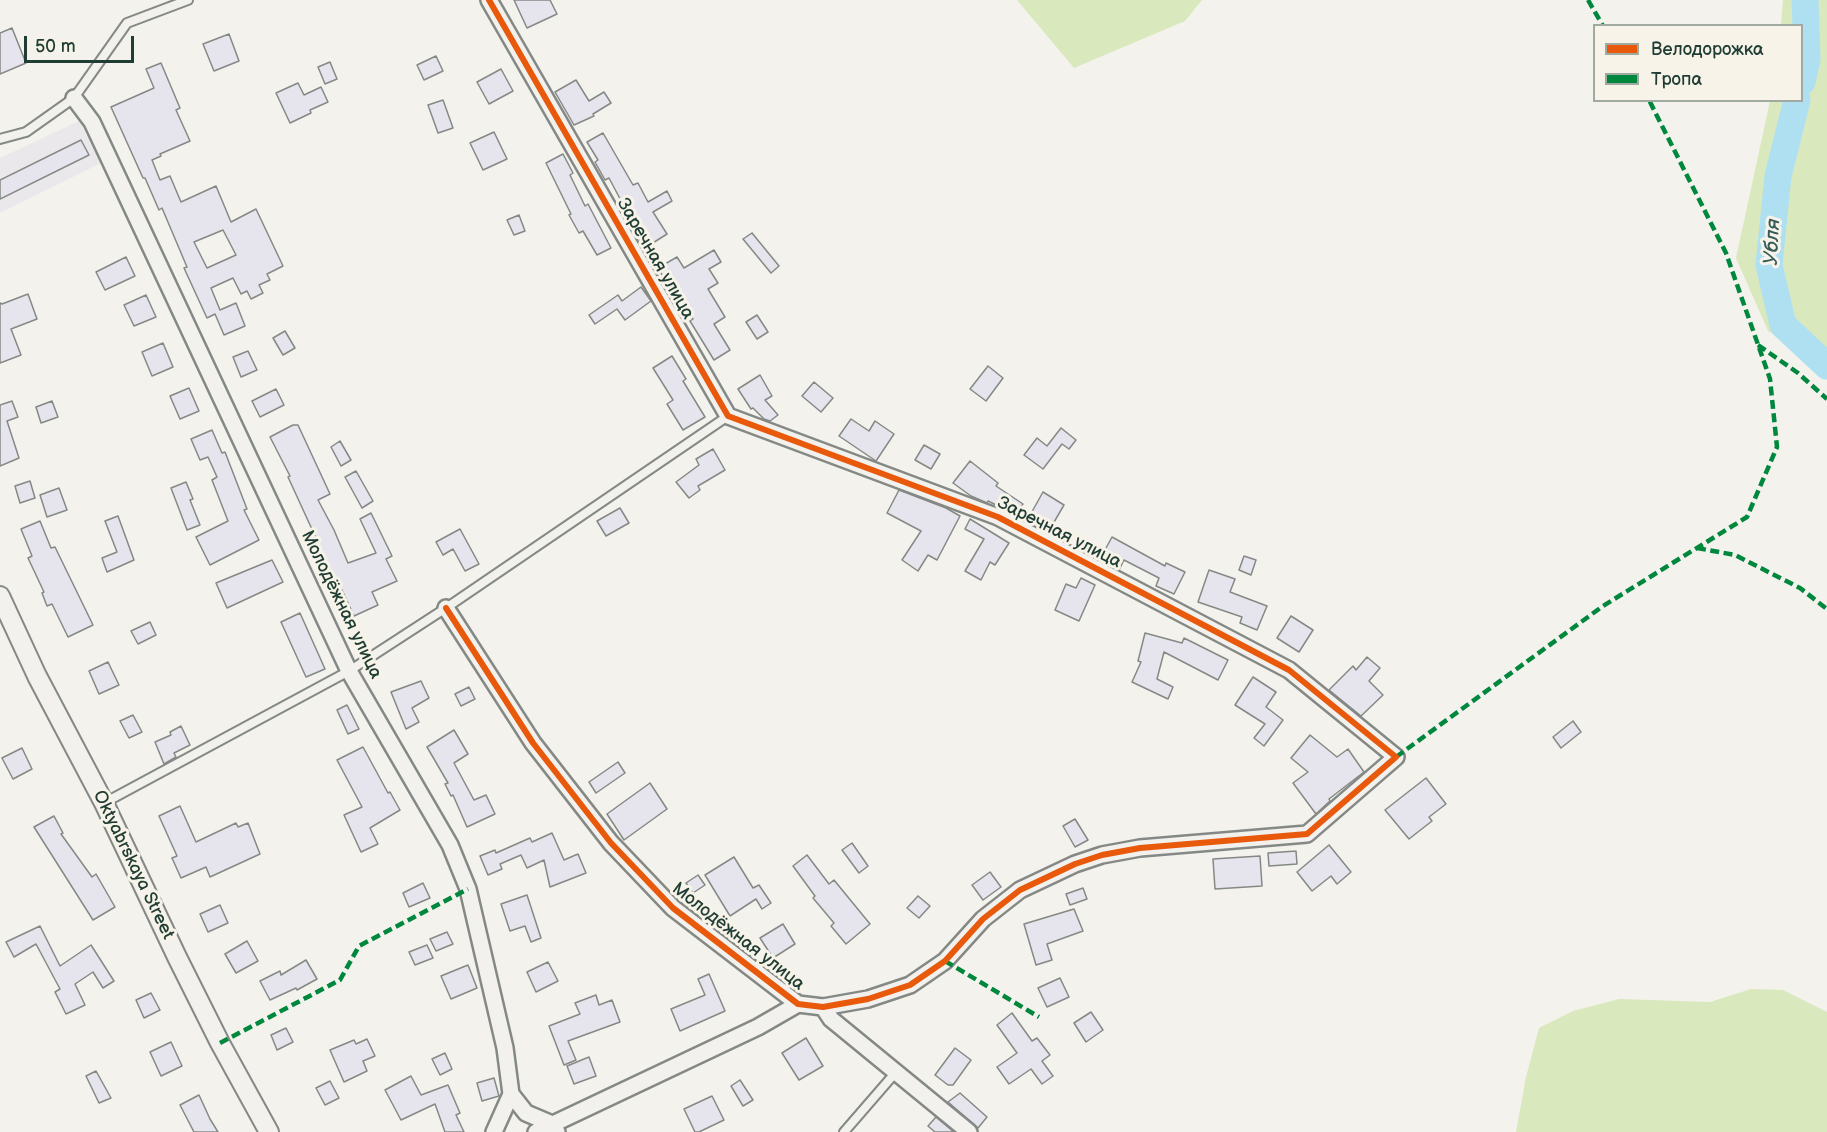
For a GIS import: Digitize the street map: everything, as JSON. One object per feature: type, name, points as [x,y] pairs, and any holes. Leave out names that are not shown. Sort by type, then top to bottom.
[{"type":"street","name":"Заречная улица","points":[[489,0],[728,416],[998,517],[1289,670],[1396,757],[1307,834],[1140,848],[1102,855],[1075,864]]},
{"type":"street","name":"Молодёжная улица","points":[[74,98],[92,122],[349,671],[450,845],[468,889],[505,1048],[511,1094]]},
{"type":"street","name":"Oktyabrskaya Street","points":[[0,596],[37,676],[104,803],[220,1043],[269,1132]]},
{"type":"street","name":"Молодёжная улица","points":[[446,608],[533,743],[611,843],[673,908],[798,1004],[823,1007],[868,999],[910,985],[945,961],[982,920],[1020,890],[1075,864]]},
{"type":"street","name":"Молодёжная улица","points":[[536,1132],[555,1128],[758,1027],[798,1004]]},
{"type":"street","points":[[823,1007],[831,1020],[969,1132]]},
{"type":"street","points":[[494,1132],[511,1094],[526,1113],[555,1128]]},
{"type":"lane","points":[[0,139],[26,132],[74,98],[127,23],[188,0]]},
{"type":"lane","points":[[104,803],[349,671],[446,608],[728,416]]},
{"type":"lane","points":[[844,1132],[896,1072]]},
{"type":"shaded area","points":[[79,121],[101,163],[0,213],[0,158]]},
{"type":"green space","points":[[1017,0],[1202,0],[1185,21],[1074,68]]},
{"type":"green space","points":[[1783,0],[1827,0],[1827,365],[1768,331],[1736,258],[1770,102],[1803,102],[1803,24],[1781,24]]},
{"type":"green space","points":[[1751,989],[1783,990],[1827,1012],[1827,1132],[1516,1132],[1526,1077],[1539,1028],[1573,1011],[1619,999],[1710,1002]]},
{"type":"building","points":[[514,0],[550,0],[557,14],[527,28]]},
{"type":"building","points":[[12,28],[26,63],[0,74],[0,33]]},
{"type":"building","points":[[229,34],[239,61],[214,71],[203,44]]},
{"type":"building","points":[[436,56],[443,71],[424,80],[417,65]]},
{"type":"building","points":[[330,62],[337,79],[325,84],[318,67]]},
{"type":"building","points":[[161,63],[180,108],[176,110],[190,141],[152,160],[160,180],[170,176],[181,202],[216,186],[231,222],[256,209],[283,266],[267,274],[270,280],[259,285],[263,293],[251,299],[247,291],[241,294],[233,278],[211,288],[220,310],[236,303],[245,326],[224,335],[215,314],[207,318],[184,268],[187,267],[162,208],[159,210],[111,107],[154,88],[146,69]],"holes":[[[223,230],[236,255],[207,268],[194,242]]]},
{"type":"building","points":[[501,69],[513,91],[489,104],[477,82]]},
{"type":"building","points":[[576,80],[589,101],[604,92],[611,103],[593,114],[594,116],[574,125],[555,92]]},
{"type":"building","points":[[298,83],[304,95],[321,87],[328,102],[290,123],[276,93]]},
{"type":"building","points":[[443,100],[453,128],[438,133],[428,105]]},
{"type":"building","points":[[494,132],[507,159],[483,170],[470,143]]},
{"type":"building","points":[[603,133],[633,185],[638,183],[648,202],[667,191],[672,201],[653,212],[667,234],[645,248],[633,229],[635,227],[609,178],[605,180],[595,162],[598,160],[587,142]]},
{"type":"building","points":[[81,140],[89,155],[0,199],[0,180]]},
{"type":"building","points":[[563,154],[573,173],[570,175],[585,206],[588,204],[611,248],[597,255],[583,231],[579,233],[569,215],[571,214],[546,163]]},
{"type":"building","points":[[519,215],[525,231],[514,235],[507,220]]},
{"type":"building","points":[[752,233],[779,266],[771,273],[743,239]]},
{"type":"building","points":[[714,250],[721,262],[709,269],[718,283],[708,289],[725,317],[714,324],[730,350],[714,360],[690,321],[693,319],[658,268],[677,257],[684,268]]},
{"type":"building","points":[[126,257],[135,276],[105,290],[96,272]]},
{"type":"building","points":[[641,287],[651,301],[625,320],[617,309],[595,324],[589,315],[618,295],[622,301]]},
{"type":"building","points":[[28,294],[37,319],[11,329],[21,355],[0,363],[0,303]]},
{"type":"building","points":[[146,295],[156,317],[134,326],[124,305]]},
{"type":"building","points":[[757,315],[768,332],[757,339],[746,322]]},
{"type":"building","points":[[285,331],[295,348],[283,355],[273,338]]},
{"type":"building","points":[[163,343],[173,367],[152,376],[142,352]]},
{"type":"building","points":[[248,351],[257,370],[241,377],[233,357]]},
{"type":"building","points":[[672,356],[686,379],[683,381],[705,417],[683,430],[667,404],[673,400],[653,368]]},
{"type":"building","points":[[988,366],[1003,378],[986,401],[970,389]]},
{"type":"building","points":[[760,375],[772,396],[765,400],[778,415],[770,421],[764,419],[753,408],[751,409],[738,389]]},
{"type":"building","points":[[814,382],[833,398],[821,412],[802,396]]},
{"type":"building","points":[[189,388],[199,411],[180,419],[170,396]]},
{"type":"building","points":[[276,389],[284,405],[260,417],[252,401]]},
{"type":"building","points":[[12,401],[18,417],[7,421],[19,458],[0,466],[0,405]]},
{"type":"building","points":[[52,401],[58,417],[41,423],[36,407]]},
{"type":"building","points":[[851,419],[869,431],[875,421],[894,434],[876,461],[839,436]]},
{"type":"building","points":[[293,425],[298,425],[330,494],[318,500],[348,563],[376,553],[360,519],[371,513],[392,556],[386,559],[397,581],[372,592],[378,605],[354,616],[342,590],[333,594],[311,540],[316,538],[288,477],[290,476],[270,437]]},
{"type":"building","points":[[1061,428],[1076,440],[1069,449],[1062,444],[1043,469],[1024,455],[1037,438],[1047,446]]},
{"type":"building","points":[[212,430],[222,453],[225,452],[247,509],[244,510],[259,540],[210,565],[196,537],[228,521],[212,480],[217,477],[208,457],[200,460],[191,439]]},
{"type":"building","points":[[340,441],[351,460],[341,466],[331,447]]},
{"type":"building","points":[[924,445],[940,454],[931,469],[915,460]]},
{"type":"building","points":[[713,449],[725,470],[698,486],[700,490],[689,498],[676,482],[699,465],[696,459]]},
{"type":"building","points":[[970,461],[998,483],[996,486],[1023,504],[1015,514],[1004,506],[1002,508],[971,496],[953,483]]},
{"type":"building","points":[[356,471],[373,501],[362,508],[345,477]]},
{"type":"building","points":[[30,481],[35,498],[20,503],[15,486]]},
{"type":"building","points":[[186,482],[200,525],[187,530],[171,488]]},
{"type":"building","points":[[59,488],[67,510],[47,517],[40,495]]},
{"type":"building","points":[[899,490],[946,508],[960,516],[937,560],[928,555],[918,571],[902,560],[921,531],[887,513]]},
{"type":"building","points":[[1043,492],[1064,505],[1050,529],[1029,517]]},
{"type":"building","points":[[620,508],[629,523],[606,536],[597,521]]},
{"type":"building","points":[[118,516],[134,560],[107,572],[102,558],[117,552],[105,521]]},
{"type":"building","points":[[970,519],[1009,543],[995,565],[990,562],[981,580],[965,571],[984,539],[965,529]]},
{"type":"building","points":[[40,521],[51,548],[55,547],[93,625],[68,637],[52,604],[47,606],[42,593],[44,592],[28,558],[32,556],[21,529]]},
{"type":"building","points":[[460,529],[479,564],[465,571],[453,549],[443,555],[436,542]]},
{"type":"building","points":[[1112,537],[1165,566],[1166,563],[1185,572],[1174,594],[1156,586],[1159,578],[1124,560],[1119,570],[1100,559]]},
{"type":"building","points":[[1244,556],[1256,560],[1251,575],[1239,570]]},
{"type":"building","points":[[272,560],[283,582],[227,608],[216,583]]},
{"type":"building","points":[[1209,570],[1235,579],[1230,592],[1267,606],[1257,630],[1240,623],[1242,617],[1198,602]]},
{"type":"building","points":[[1081,578],[1095,585],[1079,621],[1055,610],[1066,584],[1076,588]]},
{"type":"building","points":[[300,613],[325,669],[306,677],[281,622]]},
{"type":"building","points":[[1291,616],[1313,630],[1299,652],[1277,638]]},
{"type":"building","points":[[150,622],[156,635],[138,644],[131,631]]},
{"type":"building","points":[[1145,633],[1182,643],[1184,638],[1228,660],[1218,680],[1164,652],[1157,679],[1173,687],[1168,699],[1132,682],[1141,662],[1138,661]]},
{"type":"building","points":[[1367,657],[1380,668],[1369,681],[1383,695],[1361,716],[1329,690],[1353,666],[1356,670]]},
{"type":"building","points":[[108,662],[119,685],[99,694],[89,671]]},
{"type":"building","points":[[1253,677],[1276,692],[1266,707],[1283,720],[1264,746],[1254,738],[1265,724],[1235,705]]},
{"type":"building","points":[[421,681],[429,698],[412,708],[419,722],[406,729],[391,692]]},
{"type":"building","points":[[469,687],[475,699],[461,706],[455,694]]},
{"type":"building","points":[[347,705],[359,729],[348,734],[337,710]]},
{"type":"building","points":[[133,715],[142,732],[129,738],[120,721]]},
{"type":"building","points":[[1573,721],[1581,732],[1561,748],[1553,737]]},
{"type":"building","points":[[181,726],[190,745],[174,753],[176,757],[164,764],[155,742],[171,735],[170,732]]},
{"type":"building","points":[[454,730],[468,754],[454,763],[474,800],[486,795],[495,814],[467,827],[453,795],[451,796],[445,784],[448,783],[427,747]]},
{"type":"building","points":[[1310,735],[1337,757],[1348,749],[1364,772],[1329,799],[1330,801],[1316,814],[1293,783],[1308,772],[1291,758]]},
{"type":"building","points":[[363,747],[400,810],[370,828],[378,844],[361,852],[344,815],[362,807],[337,760]]},
{"type":"building","points":[[22,748],[32,769],[13,779],[2,758]]},
{"type":"building","points":[[618,762],[625,773],[596,793],[589,782]]},
{"type":"building","points":[[1426,778],[1446,804],[1429,817],[1432,821],[1409,839],[1385,810]]},
{"type":"building","points":[[650,783],[667,809],[624,840],[607,814]]},
{"type":"building","points":[[180,806],[196,842],[236,823],[238,827],[248,823],[260,854],[210,877],[206,867],[181,878],[172,858],[177,856],[159,816]]},
{"type":"building","points":[[54,816],[63,833],[61,834],[92,877],[96,874],[115,907],[93,920],[34,827]]},
{"type":"building","points":[[1075,819],[1088,840],[1075,847],[1063,826]]},
{"type":"building","points":[[552,833],[564,860],[578,854],[586,873],[550,887],[544,860],[527,868],[521,855],[500,864],[502,869],[488,875],[480,856],[495,850],[496,853],[530,838],[532,842]]},
{"type":"building","points":[[852,843],[868,866],[859,873],[842,850]]},
{"type":"building","points":[[1329,845],[1351,872],[1337,884],[1331,876],[1312,891],[1297,872]]},
{"type":"building","points":[[1296,851],[1297,864],[1269,866],[1268,853]]},
{"type":"building","points":[[807,855],[829,884],[834,880],[870,924],[846,944],[831,926],[834,923],[813,898],[815,896],[793,866]]},
{"type":"building","points":[[1260,856],[1262,886],[1215,889],[1213,859]]},
{"type":"building","points":[[734,857],[753,888],[759,885],[771,903],[762,909],[756,899],[730,916],[705,875]]},
{"type":"building","points":[[990,872],[1001,887],[983,900],[972,885]]},
{"type":"building","points":[[698,875],[705,885],[693,893],[686,883]]},
{"type":"building","points":[[423,883],[430,898],[409,907],[403,893]]},
{"type":"building","points":[[1083,888],[1087,899],[1070,905],[1066,894]]},
{"type":"building","points":[[527,895],[541,938],[531,942],[525,926],[510,931],[501,904]]},
{"type":"building","points":[[918,896],[930,906],[919,918],[907,908]]},
{"type":"building","points":[[220,905],[228,923],[208,932],[200,914]]},
{"type":"building","points":[[1074,909],[1083,931],[1047,944],[1052,960],[1036,965],[1024,924]]},
{"type":"building","points":[[783,924],[795,944],[773,958],[760,938]]},
{"type":"building","points":[[40,926],[60,966],[91,945],[114,981],[103,988],[93,972],[75,984],[85,1005],[66,1014],[55,992],[60,989],[36,944],[14,957],[6,942]]},
{"type":"building","points":[[447,932],[453,944],[436,951],[430,939]]},
{"type":"building","points":[[247,941],[258,961],[236,973],[225,954]]},
{"type":"building","points":[[427,945],[433,958],[415,965],[409,952]]},
{"type":"building","points":[[306,960],[317,979],[297,990],[296,988],[270,1000],[260,981],[280,971],[281,975]]},
{"type":"building","points":[[548,962],[558,981],[536,992],[527,972]]},
{"type":"building","points":[[468,965],[477,988],[451,999],[441,976]]},
{"type":"building","points":[[709,974],[725,1011],[680,1031],[671,1009],[705,995],[698,979]]},
{"type":"building","points":[[1060,978],[1069,997],[1047,1007],[1038,988]]},
{"type":"building","points":[[151,993],[160,1010],[144,1018],[136,1000]]},
{"type":"building","points":[[596,995],[599,1005],[612,1000],[620,1022],[568,1041],[576,1060],[564,1065],[549,1026],[580,1014],[575,1003]]},
{"type":"building","points":[[1091,1012],[1103,1030],[1086,1042],[1074,1023]]},
{"type":"building","points":[[1012,1013],[1032,1041],[1037,1038],[1050,1055],[1042,1061],[1053,1076],[1042,1084],[1031,1069],[1009,1084],[997,1067],[1017,1053],[997,1025]]},
{"type":"building","points":[[286,1028],[293,1042],[277,1050],[271,1035]]},
{"type":"building","points":[[806,1038],[823,1066],[799,1080],[782,1053]]},
{"type":"building","points":[[367,1039],[375,1056],[363,1061],[367,1071],[344,1082],[330,1050],[354,1040],[356,1044]]},
{"type":"building","points":[[171,1042],[182,1066],[161,1076],[150,1052]]},
{"type":"building","points":[[955,1048],[971,1060],[953,1085],[948,1085],[935,1075]]},
{"type":"building","points":[[445,1053],[452,1069],[440,1075],[432,1059]]},
{"type":"building","points":[[589,1057],[596,1076],[574,1084],[567,1066]]},
{"type":"building","points":[[96,1071],[111,1098],[99,1103],[86,1076]]},
{"type":"building","points":[[411,1076],[421,1095],[448,1085],[460,1113],[456,1115],[464,1132],[445,1132],[435,1104],[401,1120],[385,1090]]},
{"type":"building","points":[[494,1078],[499,1096],[482,1101],[477,1083]]},
{"type":"building","points":[[740,1080],[753,1100],[743,1106],[731,1086]]},
{"type":"building","points":[[330,1081],[339,1098],[325,1105],[316,1088]]},
{"type":"building","points":[[960,1093],[987,1117],[978,1128],[948,1102]]},
{"type":"building","points":[[199,1095],[218,1132],[194,1132],[180,1105]]},
{"type":"building","points":[[712,1096],[724,1120],[695,1132],[684,1109]]},
{"type":"building","points":[[936,1117],[954,1132],[935,1132],[928,1126]]},
{"type":"waterway","name":"Убля","points":[[1803,77],[1807,59],[1805,0]]},
{"type":"waterway","name":"Убля","points":[[1796,102],[1778,176],[1769,265],[1783,325],[1827,366]]},
{"type":"marked path","points":[[1588,0],[1602,24]]},
{"type":"marked path","points":[[1396,757],[1603,606],[1747,517],[1777,447],[1770,379],[1726,253],[1650,102]]},
{"type":"marked path","points":[[1758,345],[1798,373],[1827,399]]},
{"type":"marked path","points":[[1697,548],[1735,555],[1800,588],[1827,609]]},
{"type":"marked path","points":[[220,1043],[340,980],[359,946],[468,889]]},
{"type":"marked path","points":[[945,961],[1039,1017]]},
{"type":"cycle path","points":[[446,608],[533,743],[611,843],[673,908],[798,1004],[823,1007],[868,999],[910,985],[945,961],[983,919],[1020,890],[1075,864],[1102,855],[1140,848],[1307,834],[1396,757],[1289,670],[998,517],[728,416],[489,0]]}]
